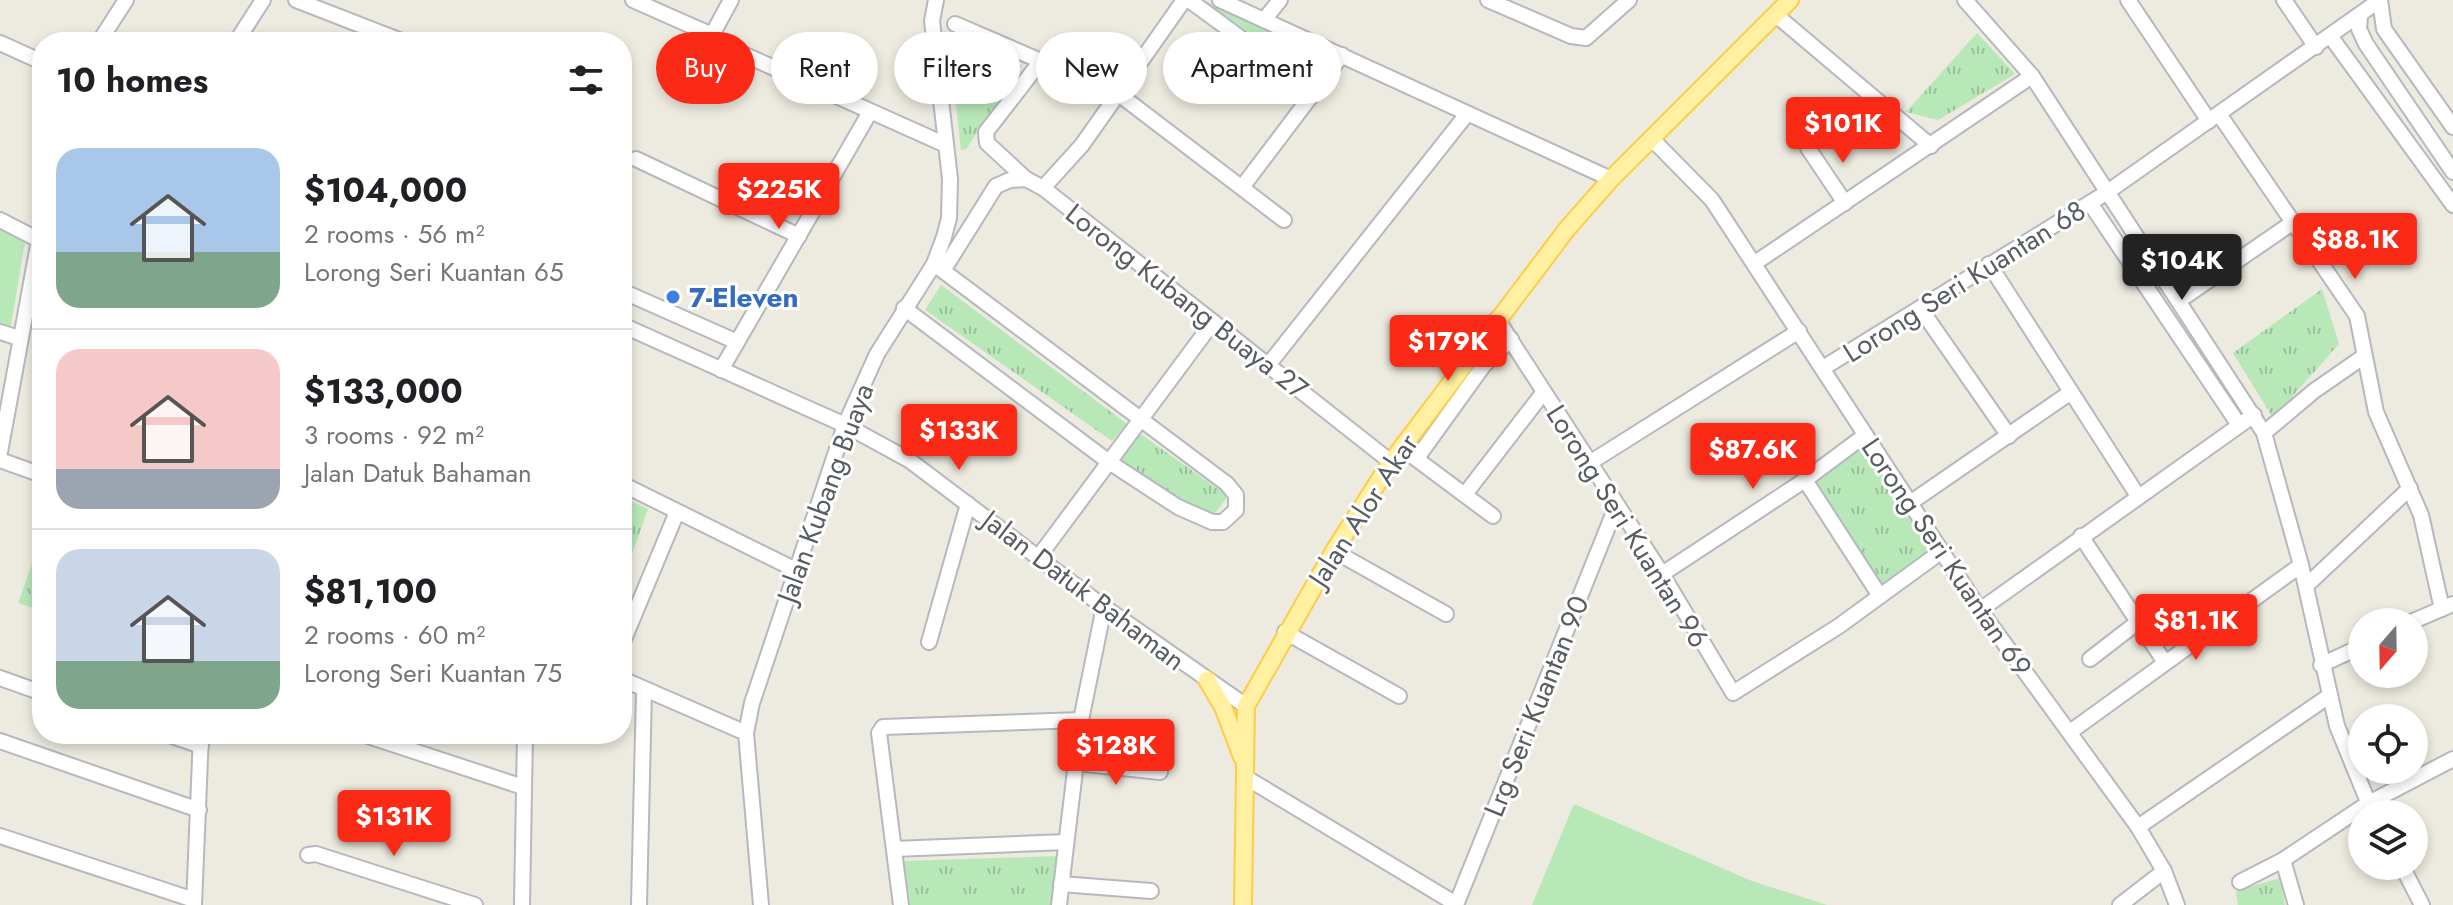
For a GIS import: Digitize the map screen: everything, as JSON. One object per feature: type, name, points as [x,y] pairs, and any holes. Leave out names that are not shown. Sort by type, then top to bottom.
[{"type":"main road","name":"Jalan Alor Akar","points":[[1243,905],[1246,706],[1285,632],[1395,456],[1478,359],[1497,319],[1611,179],[1790,0]]},
{"type":"main road","points":[[1207,680],[1223,707],[1245,771]]},
{"type":"street","points":[[105,32],[126,0]]},
{"type":"street","points":[[242,32],[263,0]]},
{"type":"street","points":[[296,0],[375,32]]},
{"type":"street","points":[[633,0],[705,32]]},
{"type":"street","points":[[714,32],[731,0]]},
{"type":"street","name":"Jalan Kubang Buaya","points":[[761,905],[746,733],[760,676],[845,425],[877,354],[904,308],[939,266],[949,218],[946,145],[932,21],[936,0]]},
{"type":"street","points":[[1147,56],[1186,0],[1231,32]]},
{"type":"street","points":[[1220,0],[1611,179]]},
{"type":"street","points":[[1264,20],[1280,0]]},
{"type":"street","points":[[1488,0],[1571,36],[1586,38],[1629,0]]},
{"type":"street","points":[[1965,0],[2032,76],[2264,433],[2301,565],[2329,696],[2350,766],[2366,800]]},
{"type":"street","points":[[1977,12],[1988,0]]},
{"type":"street","points":[[2128,0],[2357,316],[2376,412],[2410,488],[2448,606],[2428,615]]},
{"type":"street","points":[[2284,0],[2316,47]]},
{"type":"street","points":[[2380,0],[2384,29],[2453,127]]},
{"type":"street","name":"Lorong Seri Kuantan 68","points":[[1823,368],[2106,193],[2380,0]]},
{"type":"street","points":[[1776,15],[1931,146]]},
{"type":"street","points":[[2360,16],[2359,29],[2366,44],[2453,172]]},
{"type":"street","points":[[955,24],[1036,59]]},
{"type":"street","points":[[2331,37],[2453,205]]},
{"type":"street","points":[[0,43],[32,57]]},
{"type":"street","points":[[755,60],[946,145]]},
{"type":"street","name":"Lorong Kubang Buaya 27","points":[[1036,68],[984,138],[1026,179],[1043,188],[1269,364],[1395,456],[1417,458],[1493,516]]},
{"type":"street","points":[[1755,263],[2032,76]]},
{"type":"street","points":[[1043,188],[1113,104]]},
{"type":"street","points":[[1132,104],[1284,220]]},
{"type":"street","points":[[1243,186],[1303,104]]},
{"type":"street","points":[[721,370],[870,112]]},
{"type":"street","points":[[1269,364],[1467,114]]},
{"type":"street","name":"Lorong Seri Kuantan 69","points":[[1651,138],[1712,200],[1980,610],[2138,827],[2164,871],[2177,905]]},
{"type":"street","points":[[1808,148],[1845,203]]},
{"type":"street","points":[[636,159],[799,236]]},
{"type":"street","points":[[904,308],[1109,462],[1202,520],[1223,522],[1231,518],[1236,510],[1236,495],[1227,484],[939,266],[996,186],[1010,180],[1026,179]]},
{"type":"street","points":[[2090,203],[2239,425]]},
{"type":"street","points":[[0,220],[32,236]]},
{"type":"street","points":[[2180,300],[2292,223]]},
{"type":"street","points":[[1989,264],[2138,496]]},
{"type":"street","points":[[0,452],[32,277]]},
{"type":"street","points":[[632,295],[737,342]]},
{"type":"street","points":[[1920,308],[2009,436]]},
{"type":"street","name":"Lorong Seri Kuantan 96","points":[[1497,319],[1662,574],[1733,693],[1880,596]]},
{"type":"street","points":[[1040,555],[1213,322]]},
{"type":"street","name":"Jalan Datuk Bahaman","points":[[632,330],[845,425],[909,460],[1040,555],[1104,607],[1246,706]]},
{"type":"street","points":[[1591,462],[1799,331]]},
{"type":"street","points":[[0,332],[19,338]]},
{"type":"street","points":[[1417,458],[1478,359],[1511,339]]},
{"type":"street","points":[[2264,433],[2314,391],[2363,357]]},
{"type":"street","points":[[1910,503],[2071,392]]},
{"type":"street","points":[[1466,493],[1543,393]]},
{"type":"street","points":[[1980,610],[2254,415]]},
{"type":"street","points":[[1662,574],[1805,480],[1864,436]]},
{"type":"street","points":[[0,460],[32,471]]},
{"type":"street","points":[[1805,480],[1880,596],[1942,551]]},
{"type":"street","points":[[2306,586],[2410,488]]},
{"type":"street","points":[[632,489],[796,570]]},
{"type":"street","points":[[929,642],[968,504]]},
{"type":"street","name":"Lrg Seri Kuantan 90","points":[[1456,904],[1616,507]]},
{"type":"street","points":[[632,620],[677,512]]},
{"type":"street","points":[[2081,536],[2164,661]]},
{"type":"street","points":[[1334,551],[1446,614]]},
{"type":"street","points":[[2070,732],[2164,661],[2301,565]]},
{"type":"street","points":[[1059,905],[1081,720],[1104,607]]},
{"type":"street","points":[[2090,659],[2138,622]]},
{"type":"street","points":[[1285,632],[1399,696]]},
{"type":"street","points":[[2321,665],[2348,652]]},
{"type":"street","points":[[0,678],[32,689]]},
{"type":"street","points":[[632,684],[746,733]]},
{"type":"street","points":[[639,905],[644,690]]},
{"type":"street","points":[[2138,827],[2329,696]]},
{"type":"street","points":[[901,905],[879,733],[883,727],[1081,720]]},
{"type":"street","points":[[0,741],[199,810]]},
{"type":"street","points":[[0,836],[194,902],[201,744]]},
{"type":"street","points":[[392,744],[523,787]]},
{"type":"street","points":[[522,905],[525,744]]},
{"type":"street","points":[[2385,800],[2453,759]]},
{"type":"street","points":[[1076,763],[1160,772]]},
{"type":"street","points":[[1245,771],[1456,904]]},
{"type":"street","points":[[2240,882],[2348,822]]},
{"type":"street","points":[[894,849],[1066,842]]},
{"type":"street","points":[[308,855],[316,854],[475,905]]},
{"type":"street","points":[[2283,860],[2296,905]]},
{"type":"street","points":[[2120,905],[2164,871]]},
{"type":"street","points":[[2409,880],[2422,905]]},
{"type":"street","points":[[1061,884],[1151,891]]},
{"type":"green space","points":[[1203,0],[1274,32],[1249,32]]},
{"type":"green space","points":[[1977,33],[2015,74],[1938,120],[1906,112]]},
{"type":"green space","points":[[956,104],[996,104],[966,149],[961,150]]},
{"type":"green space","points":[[0,229],[25,242],[10,331],[0,327]]},
{"type":"green space","points":[[941,285],[1127,424],[1112,441],[925,310]]},
{"type":"green space","points":[[2322,289],[2339,344],[2273,418],[2233,353]]},
{"type":"green space","points":[[1139,433],[1228,496],[1213,516],[1119,464]]},
{"type":"green space","points":[[1864,443],[1933,551],[1882,590],[1809,480]]},
{"type":"green space","points":[[632,502],[648,509],[632,554]]},
{"type":"green space","points":[[32,563],[32,608],[18,603]]},
{"type":"green space","points":[[1574,804],[1752,881],[1827,905],[1532,905]]},
{"type":"green space","points":[[1059,856],[1055,905],[910,905],[904,861]]},
{"type":"green space","points":[[2280,878],[2285,905],[2238,905],[2236,891]]},
{"type":"place","name":"7-Eleven","points":[[673,297]]}]
